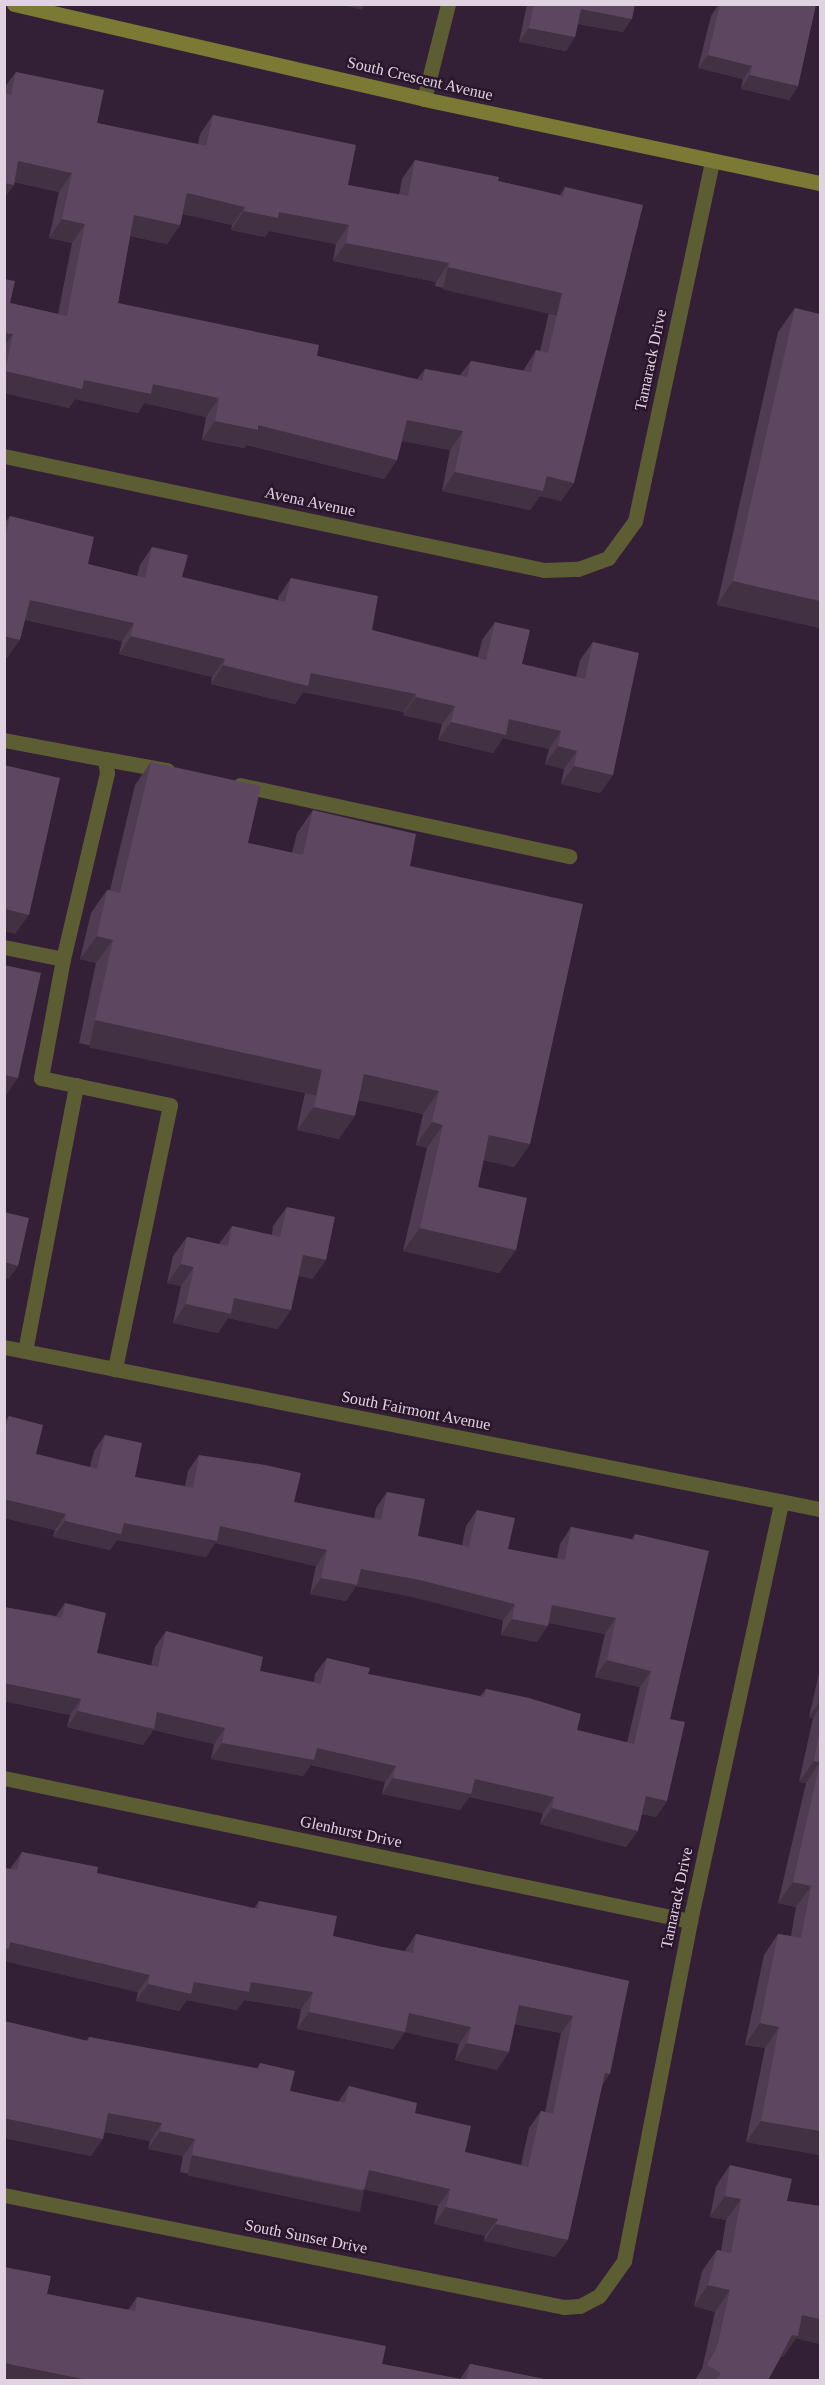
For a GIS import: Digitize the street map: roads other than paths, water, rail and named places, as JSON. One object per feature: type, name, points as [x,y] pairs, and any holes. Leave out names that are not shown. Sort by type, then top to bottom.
[{"type":"street","name":"South Crescent Avenue","points":[[14,4],[424,99],[712,162],[820,183]]},
{"type":"street","points":[[424,99],[448,4]]},
{"type":"street","name":"Tamarack Drive","points":[[608,558],[635,521],[712,162]]},
{"type":"street","name":"Avena Avenue","points":[[4,456],[544,570],[578,569],[608,558]]},
{"type":"street","points":[[4,740],[180,772]]},
{"type":"street","points":[[105,759],[107,773],[63,959],[41,1078],[170,1105],[116,1369]]},
{"type":"street","points":[[225,782],[569,856]]},
{"type":"street","points":[[4,947],[63,959]]},
{"type":"street","points":[[25,1352],[76,1085]]},
{"type":"street","name":"South Fairmont Avenue","points":[[4,1347],[820,1509]]},
{"type":"street","name":"Tamarack Drive","points":[[599,2296],[624,2261],[690,1921],[781,1502]]},
{"type":"street","name":"Glenhurst Drive","points":[[4,1778],[690,1921]]},
{"type":"street","name":"South Sunset Drive","points":[[4,2195],[564,2307],[580,2306],[599,2296]]}]
